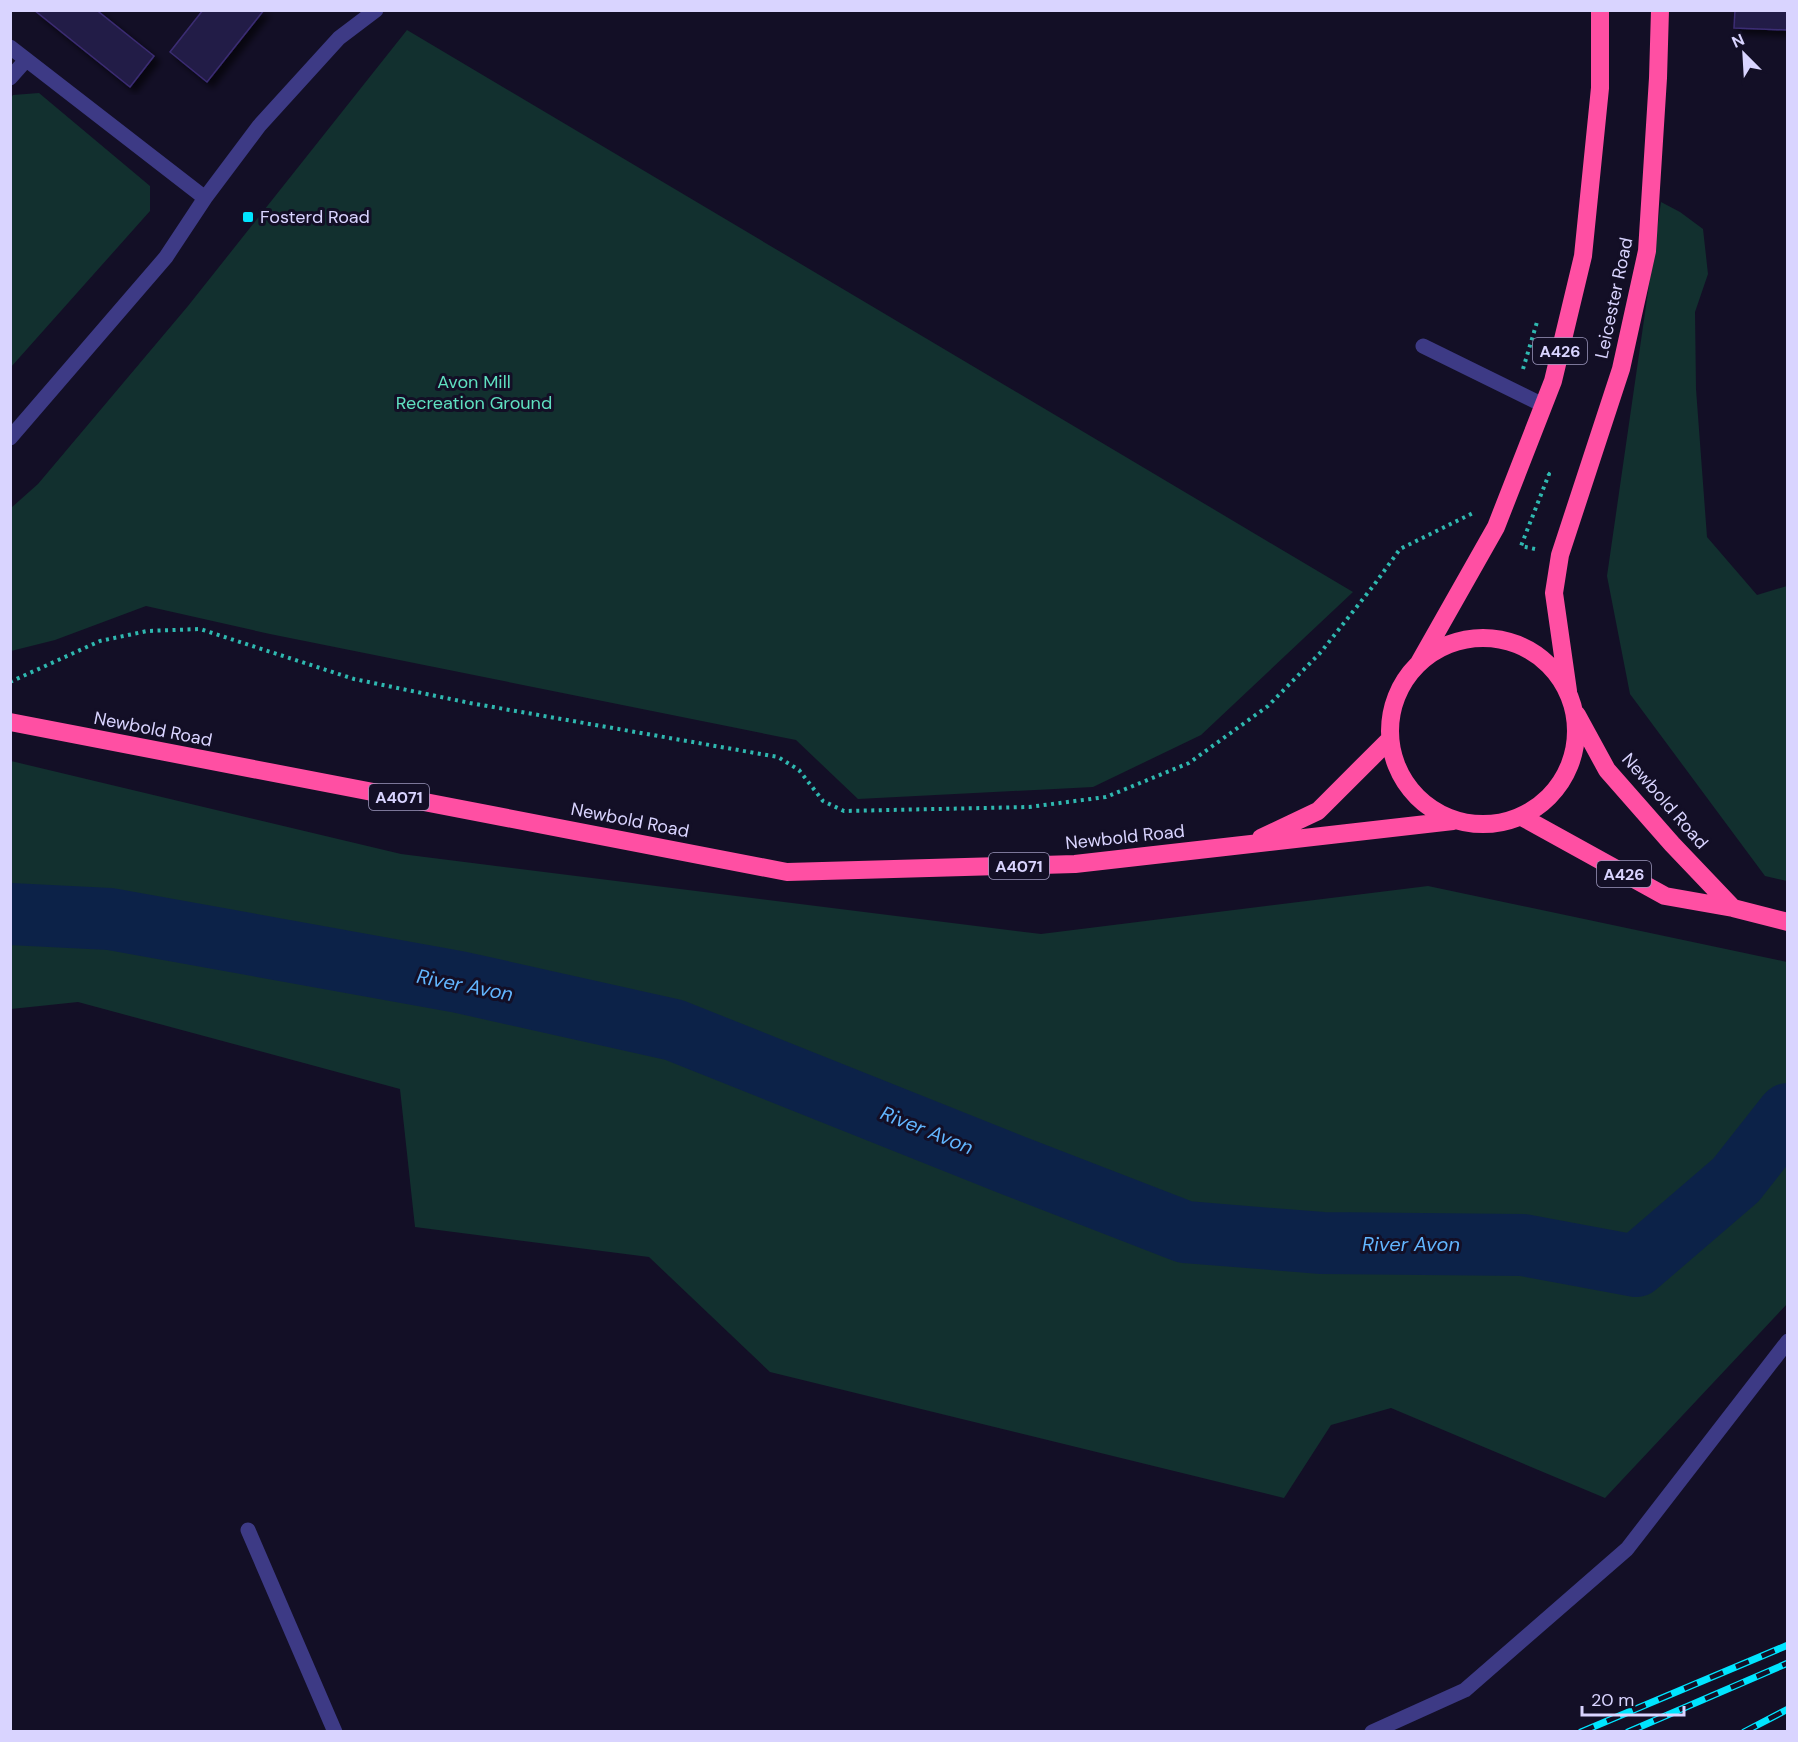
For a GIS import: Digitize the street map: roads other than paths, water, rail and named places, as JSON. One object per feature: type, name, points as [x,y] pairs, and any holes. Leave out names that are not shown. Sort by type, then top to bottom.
[{"type":"highway","name":"A426","points":[[1419,663],[1496,526],[1553,381],[1583,256],[1600,88],[1600,10]]},
{"type":"highway","name":"Leicester Road","points":[[1568,691],[1554,593],[1560,555],[1621,369],[1647,251],[1660,10]]},
{"type":"highway","points":[[1484,637],[1522,645],[1548,663],[1568,691],[1576,714],[1574,755],[1562,783],[1545,803],[1522,817],[1492,825],[1453,821],[1424,805],[1400,777],[1389,740],[1395,700],[1404,680],[1419,663],[1456,641],[1484,637]]},
{"type":"highway","name":"Newbold Road","points":[[1576,714],[1607,770],[1672,844],[1733,908]]},
{"type":"highway","name":"Newbold Road","points":[[10,722],[787,872],[1075,864],[1453,821]]},
{"type":"highway","name":"Newbold Road","points":[[1249,844],[1317,811],[1389,740]]},
{"type":"highway","name":"A426","points":[[1522,817],[1665,896],[1733,908],[1788,922]]},
{"type":"street","points":[[10,438],[166,257],[205,198],[259,126],[339,38],[376,10]]},
{"type":"street","points":[[10,47],[205,198]]},
{"type":"street","points":[[10,78],[26,60]]},
{"type":"street","points":[[1423,346],[1543,405]]},
{"type":"street","points":[[1372,1731],[1465,1690],[1627,1549],[1788,1341]]},
{"type":"street","points":[[248,1530],[335,1731]]},
{"type":"waterway","name":"River Avon","points":[[10,914],[110,919],[459,982],[674,1030],[1185,1232],[1322,1243],[1523,1245],[1636,1266],[1736,1180],[1788,1114]]},
{"type":"railway","points":[[1581,1732],[1788,1645]]},
{"type":"railway","points":[[1628,1732],[1788,1663]]},
{"type":"railway","points":[[1744,1732],[1788,1709]]},
{"type":"place","name":"Fosterd Road","points":[[248,217]]},
{"type":"park label","name":"Avon Mill Recreation Ground","points":[[474,392]]}]
